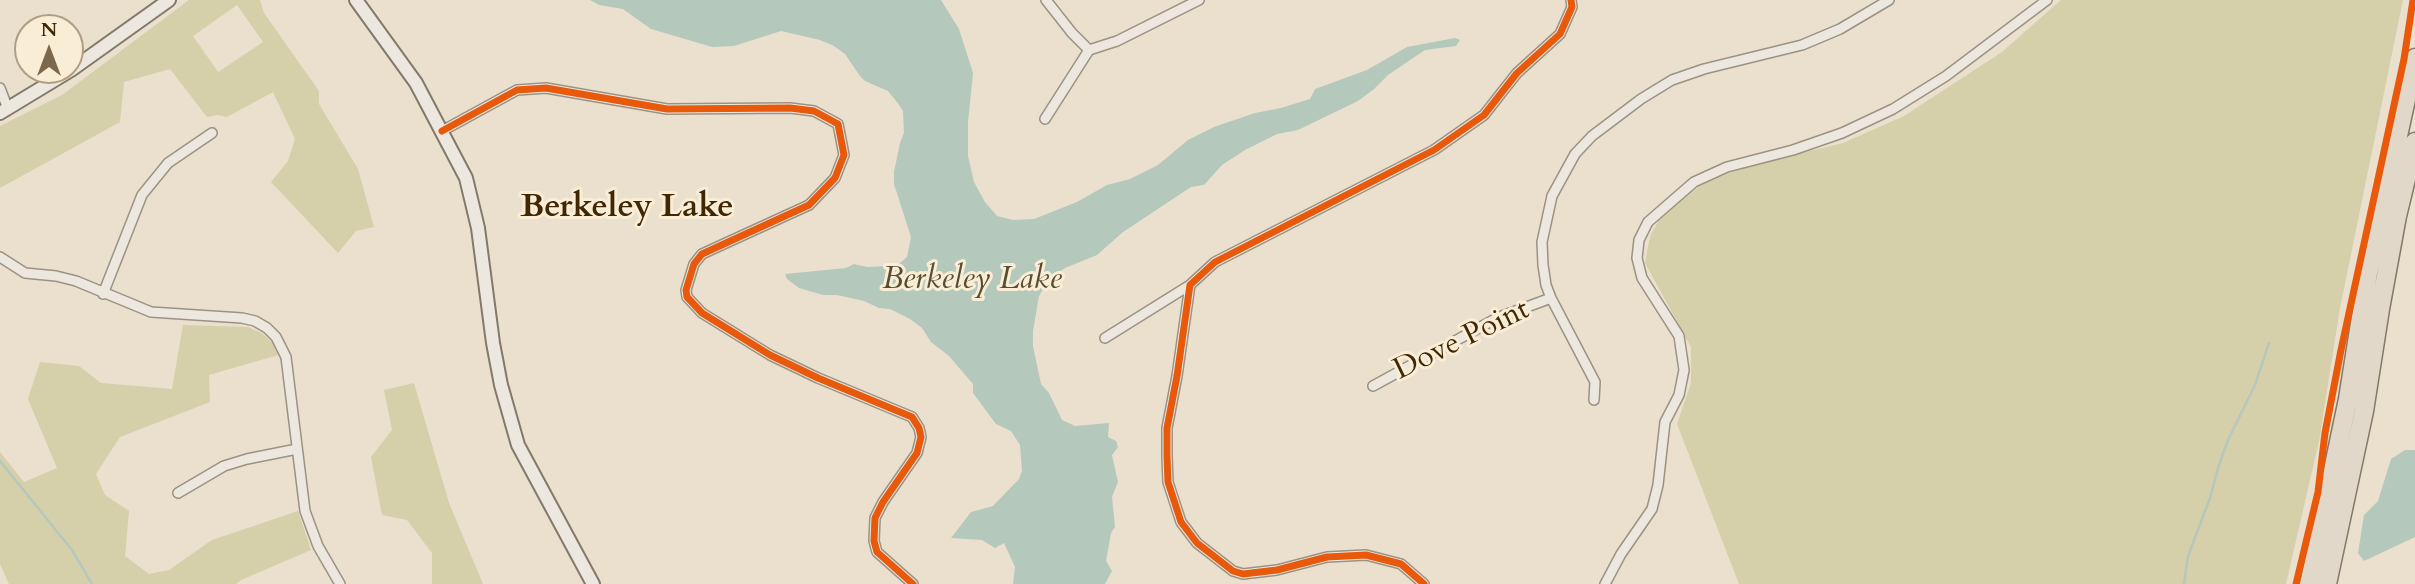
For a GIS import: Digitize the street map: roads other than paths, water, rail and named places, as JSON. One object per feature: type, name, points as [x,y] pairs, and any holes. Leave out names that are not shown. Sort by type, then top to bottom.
[{"type":"highway","points":[[2309,584],[2348,399],[2368,273],[2415,58]]},
{"type":"highway","points":[[2327,584],[2364,411],[2397,216],[2415,142]]},
{"type":"street","points":[[0,88],[4,111],[71,70],[169,0]]},
{"type":"street","points":[[356,0],[409,72],[466,178],[478,228],[497,364],[518,445],[593,584]]},
{"type":"street","points":[[1046,0],[1089,50]]},
{"type":"street","points":[[1045,119],[1089,50],[1117,41],[1199,0]]},
{"type":"street","points":[[1105,338],[1189,285],[1215,262],[1434,150],[1484,115],[1517,73],[1560,34],[1572,7],[1571,0]]},
{"type":"street","points":[[1594,400],[1595,382],[1546,285],[1543,265],[1542,242],[1552,196],[1575,155],[1592,136],[1672,79],[1781,52],[1840,29],[1889,0]]},
{"type":"street","points":[[1605,584],[1621,554],[1652,509],[1658,485],[1665,422],[1679,395],[1684,370],[1679,335],[1642,278],[1637,258],[1639,240],[1648,222],[1694,182],[1727,167],[1830,138],[1893,109],[1946,76],[2047,0]]},
{"type":"street","points":[[442,131],[517,90],[546,88],[667,109],[790,108],[814,111],[838,124],[844,155],[835,178],[809,205],[702,254],[694,264],[686,290],[687,297],[702,313],[770,355],[818,378],[912,416],[921,437],[917,453],[883,502],[875,519],[874,541],[877,552],[914,584]]},
{"type":"street","points":[[103,293],[142,195],[168,163],[212,133]]},
{"type":"street","points":[[0,257],[25,273],[76,281],[152,312],[242,318],[267,328],[276,337],[286,357],[300,480],[309,525],[340,584]]},
{"type":"street","points":[[1189,285],[1167,428],[1167,469],[1181,522],[1197,543],[1233,570],[1243,574],[1277,570],[1327,557],[1366,555],[1401,564],[1424,584]]},
{"type":"street","name":"Dove Point","points":[[1373,386],[1497,318],[1552,298]]},
{"type":"street","points":[[178,493],[225,467],[247,459],[297,449]]},
{"type":"water","name":"Berkeley Lake","points":[[590,0],[941,0],[959,29],[973,73],[968,156],[974,182],[997,216],[1013,220],[1034,219],[1077,202],[1107,185],[1130,179],[1158,165],[1188,140],[1214,127],[1310,99],[1315,89],[1367,70],[1407,47],[1455,38],[1460,40],[1456,46],[1425,50],[1388,75],[1358,101],[1298,130],[1277,134],[1245,150],[1222,165],[1204,185],[1191,187],[1123,232],[1097,255],[1065,268],[1049,279],[1039,296],[1033,331],[1033,346],[1041,384],[1049,393],[1062,420],[1075,426],[1109,423],[1108,437],[1116,441],[1118,447],[1112,455],[1118,482],[1112,497],[1115,527],[1111,533],[1106,561],[1112,571],[1105,584],[1013,584],[1015,567],[1004,543],[995,548],[982,540],[951,538],[971,512],[993,506],[1019,479],[1022,471],[1020,445],[1011,431],[996,424],[973,393],[973,384],[949,356],[931,342],[922,328],[910,319],[864,301],[823,295],[799,288],[787,279],[785,274],[846,268],[854,264],[867,267],[890,266],[907,257],[911,237],[894,184],[894,172],[904,133],[903,111],[897,102],[888,91],[865,81],[845,54],[820,40],[781,31],[734,46],[712,47],[651,29],[623,9],[599,5]]},
{"type":"water","points":[[2405,450],[2415,450],[2415,537],[2364,561],[2358,553],[2364,515],[2378,501],[2391,459]]},
{"type":"waterway","points":[[2184,584],[2188,556],[2210,498],[2218,468],[2228,440],[2255,385],[2269,343]]},
{"type":"waterway","points":[[0,461],[72,550],[92,584]]},
{"type":"district","name":"Berkeley Lake","points":[[627,208]]}]
